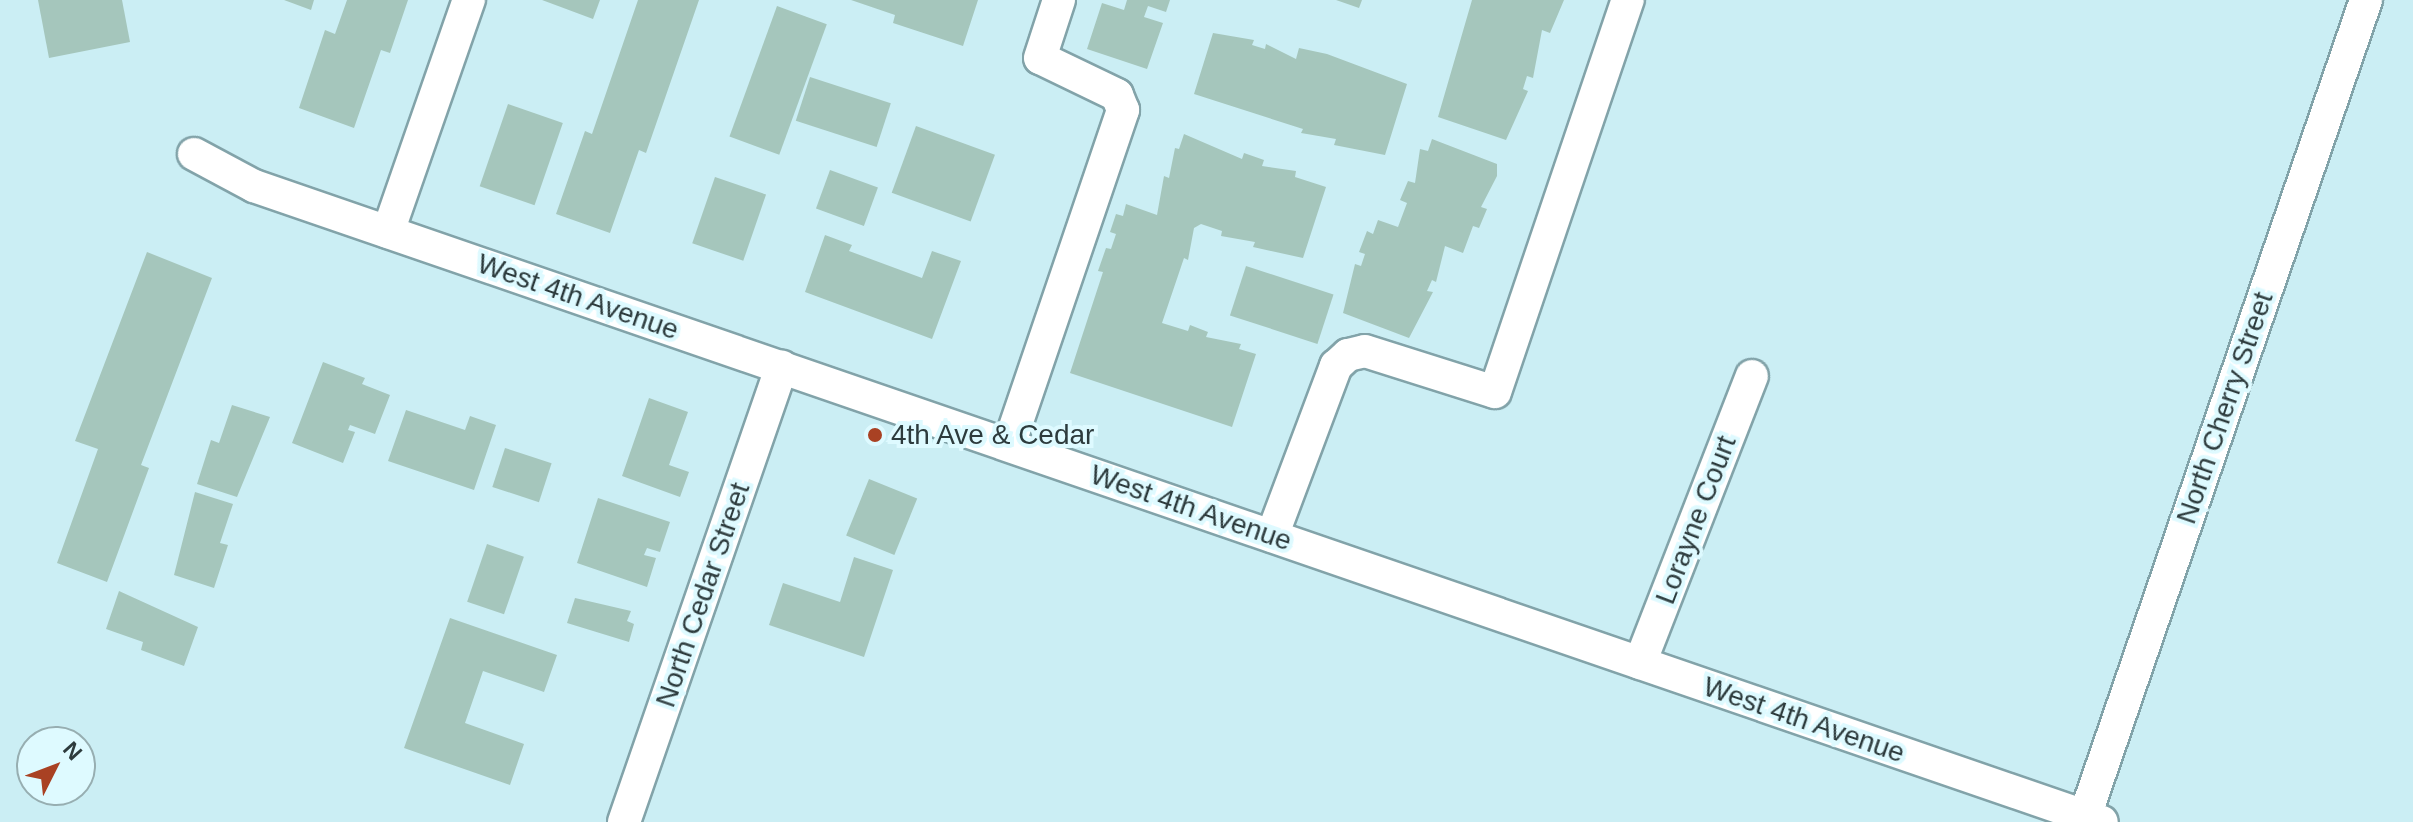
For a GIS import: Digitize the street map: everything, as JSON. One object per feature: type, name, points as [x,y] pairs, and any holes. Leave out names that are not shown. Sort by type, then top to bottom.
[{"type":"street","points":[[388,232],[469,0]]},
{"type":"street","points":[[1009,445],[1123,110],[1117,95],[1040,58],[1059,0]]},
{"type":"street","points":[[1272,536],[1336,366],[1348,355],[1365,351],[1495,392],[1628,0]]},
{"type":"street","name":"North Cherry Street","points":[[2094,819],[2366,0]]},
{"type":"street","name":"West 4th Avenue","points":[[194,154],[254,186],[2094,819]]},
{"type":"street","name":"North Cedar Street","points":[[624,822],[782,367]]},
{"type":"street","name":"Lorayne Court","points":[[1640,663],[1752,376]]},
{"type":"building","points":[[38,0],[122,0],[130,42],[49,58]]},
{"type":"building","points":[[284,0],[314,0],[311,10]]},
{"type":"building","points":[[347,0],[408,0],[390,53],[381,50],[354,128],[299,108],[325,30],[335,34]]},
{"type":"building","points":[[542,0],[600,0],[593,19]]},
{"type":"building","points":[[638,0],[699,0],[646,153],[639,150],[610,233],[556,214],[585,131],[592,134]]},
{"type":"building","points":[[851,0],[978,0],[963,46],[893,23],[895,15]]},
{"type":"building","points":[[1127,0],[1170,0],[1166,12],[1148,6],[1144,17],[1163,23],[1147,69],[1087,49],[1102,3],[1124,10]]},
{"type":"building","points":[[1336,0],[1362,0],[1359,8]]},
{"type":"building","points":[[1472,0],[1564,0],[1550,33],[1542,30],[1533,78],[1527,76],[1523,89],[1528,91],[1506,140],[1438,117]]},
{"type":"building","points":[[777,6],[827,24],[779,155],[729,137]]},
{"type":"building","points":[[1213,33],[1254,40],[1252,45],[1265,49],[1266,44],[1296,59],[1299,48],[1327,54],[1407,84],[1385,155],[1334,145],[1336,139],[1301,133],[1303,129],[1194,94]]},
{"type":"building","points":[[810,77],[891,103],[877,147],[796,121]]},
{"type":"building","points":[[508,104],[563,123],[535,205],[480,186]]},
{"type":"building","points":[[916,126],[995,155],[971,221],[892,193]]},
{"type":"building","points":[[1184,134],[1242,159],[1244,153],[1264,160],[1262,166],[1296,171],[1295,177],[1326,187],[1303,258],[1253,247],[1255,242],[1221,236],[1222,231],[1201,224],[1194,228],[1188,260],[1184,258],[1162,323],[1188,331],[1190,325],[1208,332],[1206,337],[1241,344],[1239,349],[1256,354],[1232,427],[1070,373],[1103,272],[1098,271],[1106,248],[1111,249],[1116,234],[1110,232],[1116,214],[1123,216],[1126,204],[1157,215],[1164,176],[1169,178],[1175,148],[1179,149]]},
{"type":"building","points":[[1432,139],[1497,164],[1497,176],[1481,207],[1487,209],[1479,228],[1473,226],[1463,253],[1445,246],[1436,282],[1432,280],[1427,291],[1433,292],[1409,338],[1343,313],[1355,264],[1361,266],[1365,254],[1359,252],[1367,231],[1373,234],[1378,220],[1398,227],[1407,203],[1400,200],[1408,181],[1415,183],[1420,149],[1428,151]]},
{"type":"building","points":[[830,170],[878,187],[864,226],[816,209]]},
{"type":"building","points":[[715,177],[766,195],[743,261],[692,243]]},
{"type":"building","points":[[825,235],[852,245],[849,251],[922,278],[932,251],[961,261],[932,339],[805,292]]},
{"type":"building","points":[[147,252],[212,278],[141,465],[149,468],[107,582],[57,563],[98,449],[75,441]]},
{"type":"building","points":[[1246,266],[1333,294],[1317,344],[1230,315]]},
{"type":"building","points":[[323,362],[365,378],[362,384],[390,395],[375,434],[350,425],[348,430],[355,432],[343,463],[292,443]]},
{"type":"building","points":[[649,398],[688,412],[669,465],[689,472],[680,497],[622,476]]},
{"type":"building","points":[[232,405],[270,417],[237,497],[197,484],[211,440],[219,443]]},
{"type":"building","points":[[406,410],[465,430],[470,416],[496,425],[474,490],[388,461]]},
{"type":"building","points":[[505,448],[552,463],[539,502],[492,487]]},
{"type":"building","points":[[869,479],[917,498],[894,555],[846,536]]},
{"type":"building","points":[[195,492],[233,504],[220,543],[228,545],[214,588],[174,575]]},
{"type":"building","points":[[598,498],[670,522],[660,552],[647,548],[644,555],[656,558],[647,587],[577,563]]},
{"type":"building","points":[[487,544],[524,557],[504,614],[467,602]]},
{"type":"building","points":[[854,557],[893,570],[864,657],[769,625],[783,583],[840,602]]},
{"type":"building","points":[[119,591],[198,627],[184,666],[141,650],[143,642],[106,629]]},
{"type":"building","points":[[575,598],[631,611],[627,621],[634,624],[629,642],[567,623]]},
{"type":"building","points":[[450,618],[557,655],[544,692],[483,671],[465,723],[524,744],[510,785],[404,748]]},
{"type":"place","name":"4th Ave & Cedar","points":[[875,435]]}]
